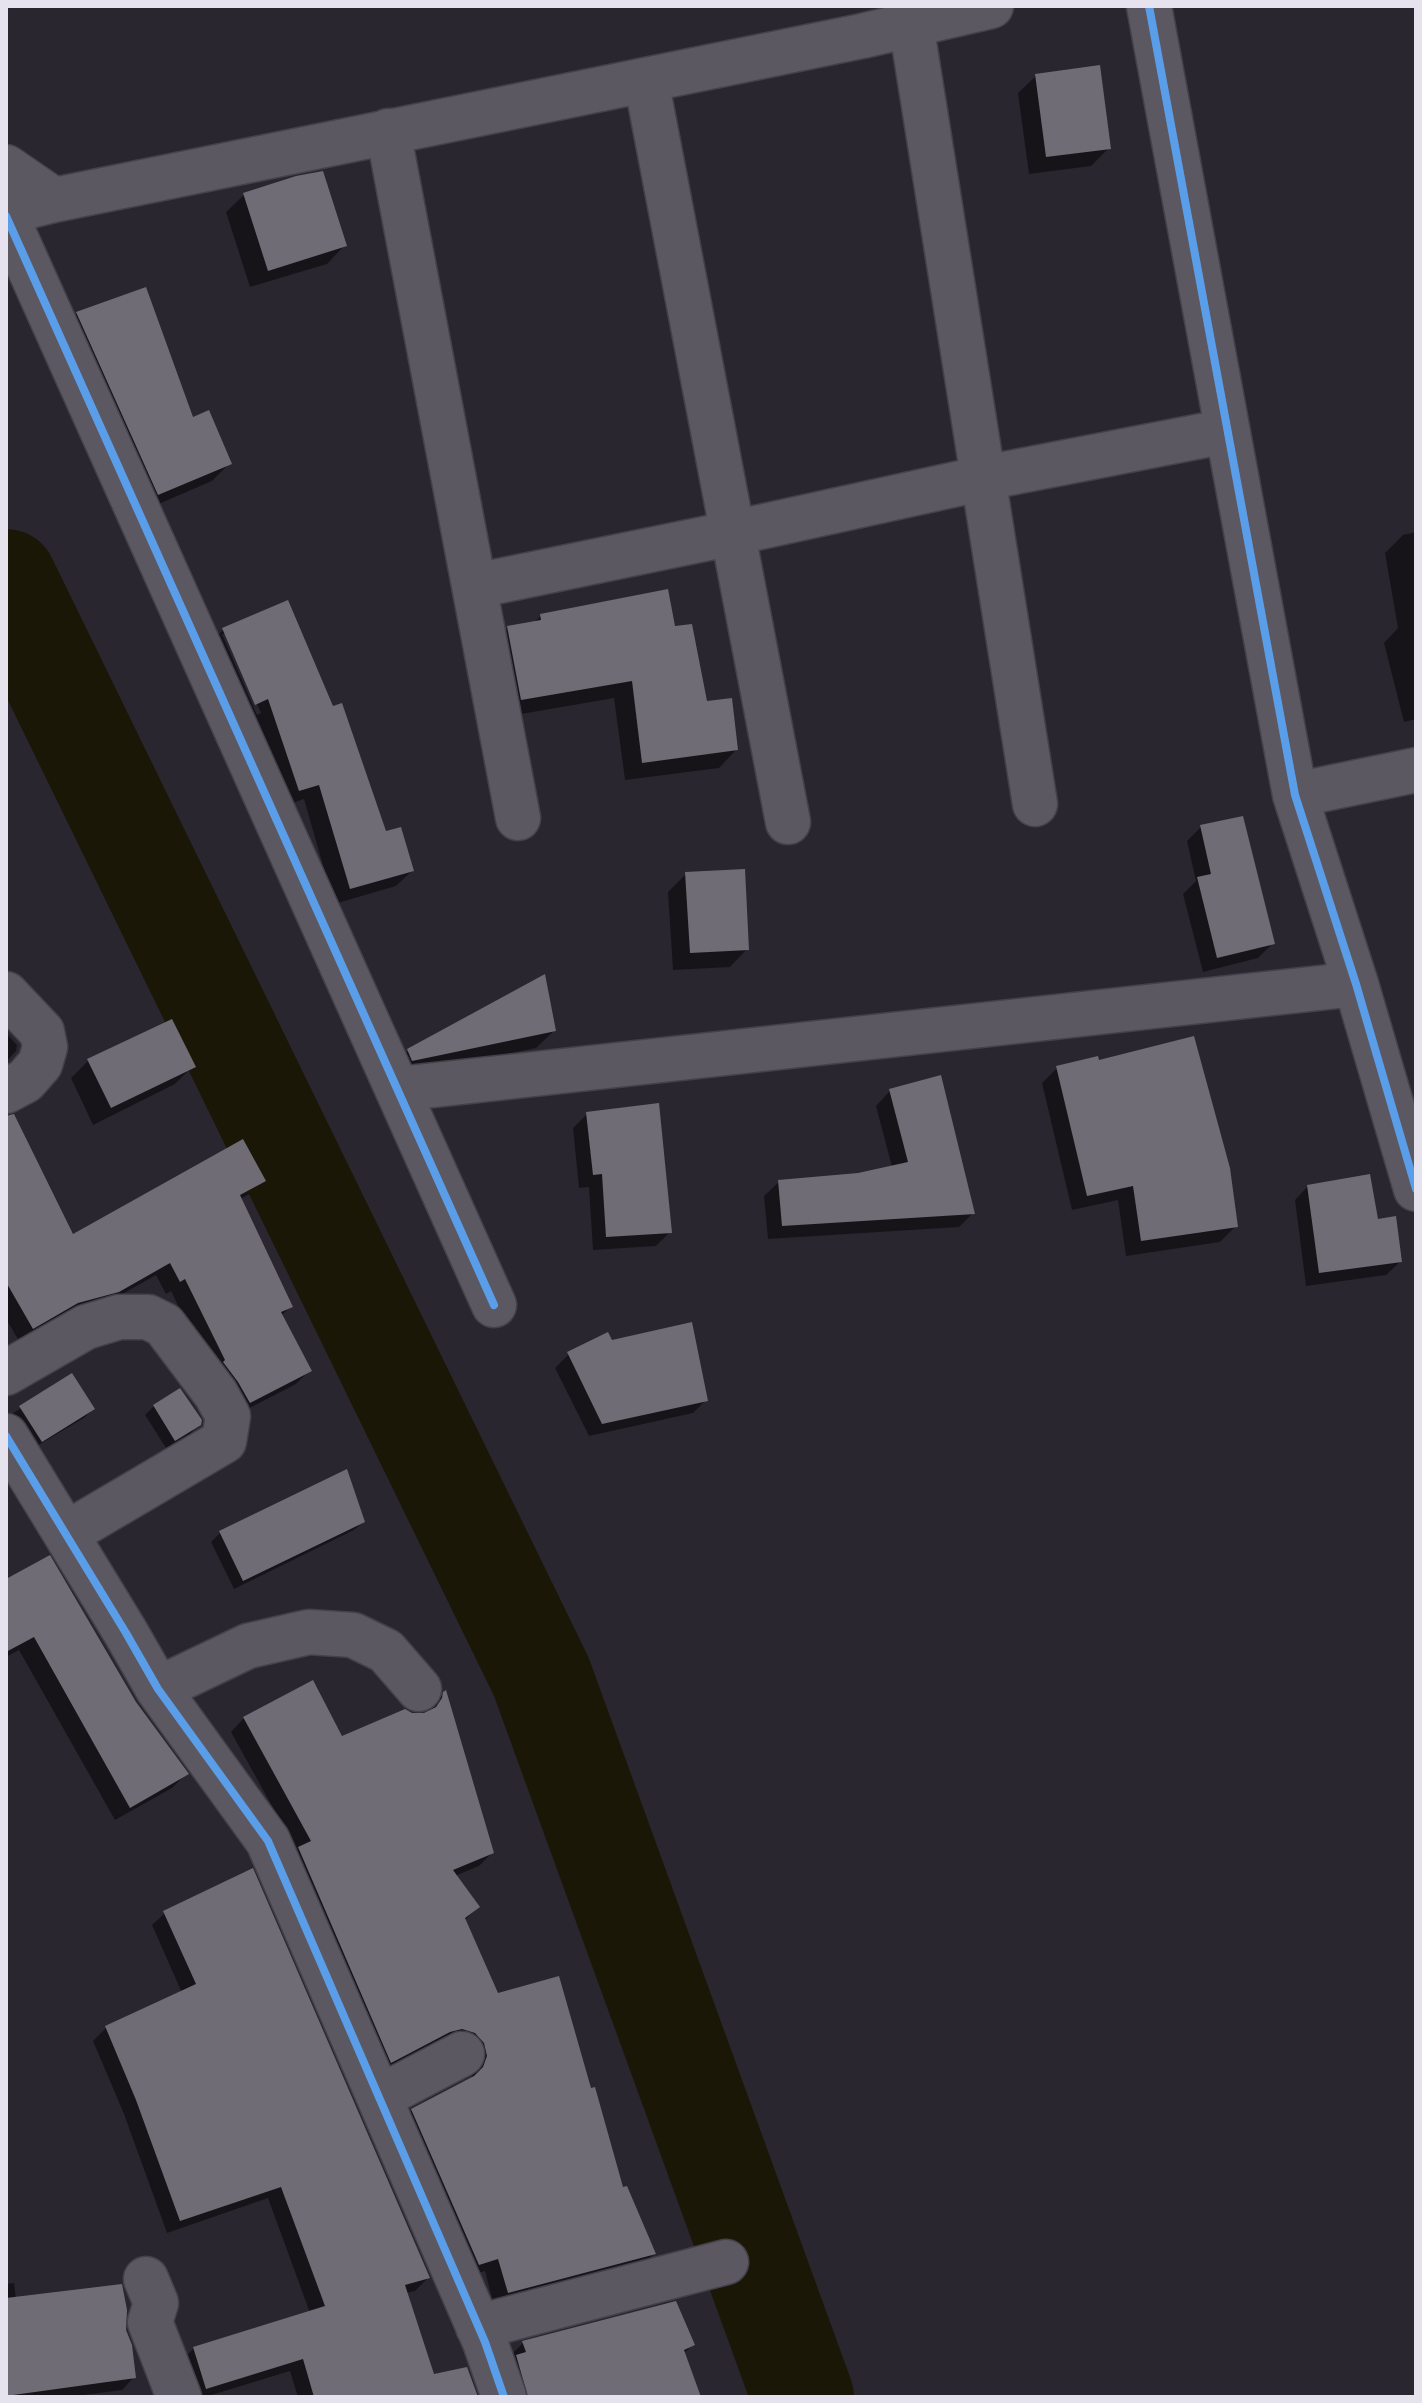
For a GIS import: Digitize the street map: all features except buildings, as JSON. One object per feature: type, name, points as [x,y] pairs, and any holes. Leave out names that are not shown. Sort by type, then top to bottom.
[{"type":"street","points":[[494,1305],[6,214],[54,200],[646,80],[991,6]]},
{"type":"street","points":[[1149,6],[1295,795],[1356,984],[1416,1189]]},
{"type":"street","points":[[911,24],[1035,804]]},
{"type":"street","points":[[646,80],[788,822]]},
{"type":"street","points":[[388,131],[518,818]]},
{"type":"street","points":[[6,167],[54,200]]},
{"type":"street","points":[[475,586],[984,478],[1227,431]]},
{"type":"street","points":[[1295,795],[1416,770]]},
{"type":"street","points":[[398,1089],[1356,984]]},
{"type":"street","points":[[6,994],[42,1032],[45,1047],[40,1064],[25,1081],[6,1091]]},
{"type":"street","points":[[6,1373],[86,1327],[119,1317],[148,1317],[164,1325],[216,1394],[228,1416],[224,1441],[66,1534]]},
{"type":"street","points":[[6,1436],[158,1689],[268,1841],[478,2327],[504,2397]]},
{"type":"street","points":[[158,1689],[248,1646],[309,1632],[353,1635],[386,1651],[419,1689]]},
{"type":"street","points":[[380,2097],[462,2054]]},
{"type":"street","points":[[478,2327],[726,2262]]},
{"type":"street","points":[[146,2279],[156,2303],[150,2322],[179,2397]]},
{"type":"waterway","points":[[6,580],[541,1676],[803,2397]]},
{"type":"cycle path","points":[[1149,6],[1295,795],[1356,984],[1416,1189]]},
{"type":"cycle path","points":[[6,216],[494,1305]]},
{"type":"cycle path","points":[[6,1436],[158,1689],[268,1841],[485,2342],[504,2397]]}]
